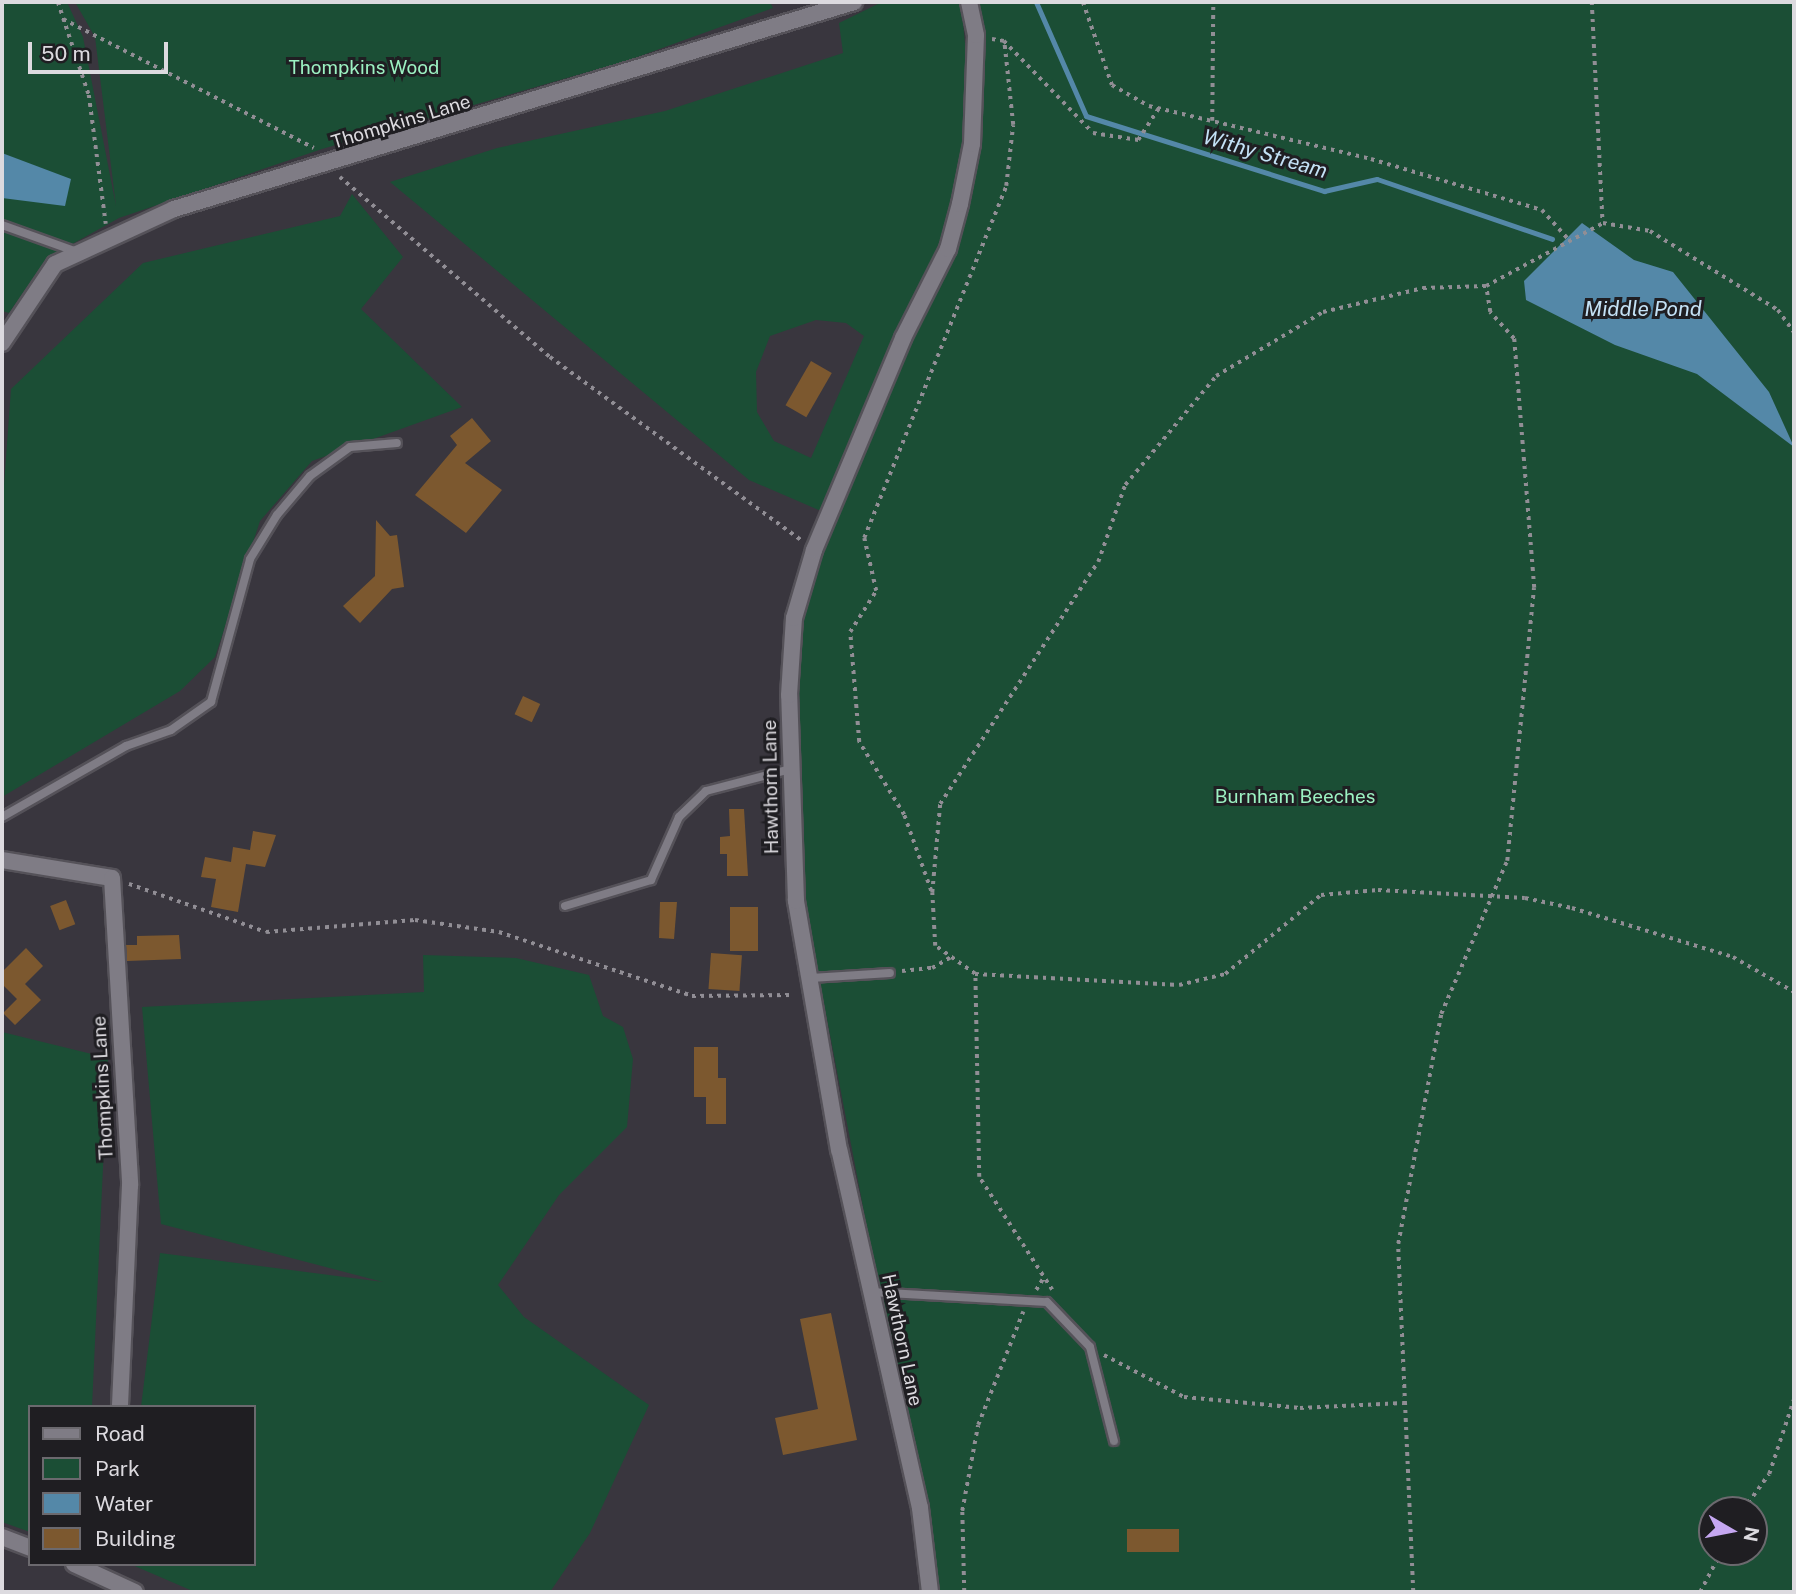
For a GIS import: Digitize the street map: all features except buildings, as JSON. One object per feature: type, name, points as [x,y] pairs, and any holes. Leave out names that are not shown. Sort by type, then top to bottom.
[{"type":"street","name":"Thompkins Lane","points":[[2,343],[55,264],[174,209],[328,166],[854,2]]},
{"type":"street","name":"Hawthorn Lane","points":[[930,1592],[920,1508],[871,1292],[796,901],[791,769],[793,618],[814,550],[903,338],[948,249],[972,144],[976,35],[969,2]]},
{"type":"street","points":[[2,860],[112,878]]},
{"type":"street","name":"Thompkins Lane","points":[[112,878],[130,1185],[121,1405]]},
{"type":"street","points":[[2,1537],[28,1547]]},
{"type":"street","points":[[98,1569],[135,1592]]},
{"type":"lane","points":[[2,225],[80,253]]},
{"type":"lane","points":[[2,817],[126,746],[171,730],[211,702],[250,559],[277,514],[310,476],[350,447],[397,443]]},
{"type":"lane","points":[[565,906],[651,880],[679,817],[706,791],[791,769]]},
{"type":"lane","points":[[811,978],[890,972]]},
{"type":"lane","points":[[871,1292],[1047,1302],[1090,1347],[1114,1441]]},
{"type":"path","points":[[58,2],[89,95],[108,240]]},
{"type":"path","points":[[1083,2],[1112,85],[1159,108],[1542,210],[1570,241]]},
{"type":"path","points":[[1212,121],[1213,2]]},
{"type":"path","points":[[1592,2],[1604,223]]},
{"type":"path","points":[[63,19],[314,148]]},
{"type":"path","points":[[976,35],[1004,41],[1093,133],[1142,136],[1159,108]]},
{"type":"path","points":[[932,893],[904,815],[859,742],[850,632],[876,591],[864,538],[1006,186],[1013,125],[1004,41]]},
{"type":"path","points":[[328,166],[550,357],[814,550]]},
{"type":"path","points":[[1794,332],[1778,310],[1650,231],[1604,223],[1486,286],[1423,288],[1323,312],[1216,376],[1125,485],[1098,562],[940,804],[932,893],[935,946],[975,974],[1179,985],[1225,974],[1321,895],[1378,890],[1489,896],[1572,908],[1733,957],[1794,992]]},
{"type":"path","points":[[1413,1592],[1398,1244],[1441,1014],[1489,896],[1507,861],[1534,588],[1514,339],[1490,313],[1486,286]]},
{"type":"path","points":[[112,878],[266,932],[415,920],[499,932],[691,996],[814,995]]},
{"type":"path","points":[[890,972],[932,968],[951,957]]},
{"type":"path","points":[[975,974],[979,1177],[1057,1297]]},
{"type":"path","points":[[964,1592],[962,1511],[978,1424],[1030,1300],[1044,1277]]},
{"type":"path","points":[[1090,1347],[1184,1397],[1300,1408],[1403,1403]]},
{"type":"path","points":[[1753,1496],[1769,1474],[1794,1399]]},
{"type":"path","points":[[1700,1592],[1714,1566]]},
{"type":"green space","name":"Thompkins Wood","points":[[2,2],[67,2],[83,37],[116,206],[95,37],[75,2],[770,2],[773,8],[629,60],[322,149],[119,218],[47,258],[9,313],[2,311]]},
{"type":"green space","points":[[882,2],[961,2],[970,95],[954,208],[940,253],[821,511],[749,480],[390,182],[497,148],[665,111],[843,53],[839,23]],"holes":[[[816,320],[846,323],[864,336],[811,458],[774,441],[757,412],[756,372],[770,336]]]},
{"type":"green space","name":"Burnham Beeches","points":[[979,2],[1794,2],[1794,1592],[937,1592],[797,863],[794,645],[821,548],[905,353],[955,255],[972,197],[985,69]]},
{"type":"green space","points":[[352,194],[403,257],[361,309],[462,407],[312,461],[260,521],[215,657],[180,691],[2,797],[2,513],[11,389],[143,263],[340,216]]},
{"type":"green space","points":[[423,955],[516,958],[589,975],[603,1016],[623,1027],[633,1059],[627,1127],[559,1195],[498,1285],[524,1317],[649,1405],[590,1533],[550,1592],[195,1592],[135,1566],[256,1566],[256,1405],[141,1405],[160,1253],[383,1282],[161,1224],[142,1007],[424,992]]},
{"type":"green space","points":[[2,1032],[108,1058],[92,1405],[28,1405],[28,1531],[2,1522]]},
{"type":"water","points":[[2,153],[71,179],[65,206],[2,198]]},
{"type":"water","name":"Middle Pond","points":[[1582,223],[1634,260],[1673,272],[1769,392],[1794,447],[1697,374],[1615,345],[1526,300],[1524,281]]},
{"type":"waterway","name":"Withy Stream","points":[[1036,2],[1086,116],[1324,191],[1377,179],[1552,239]]}]
